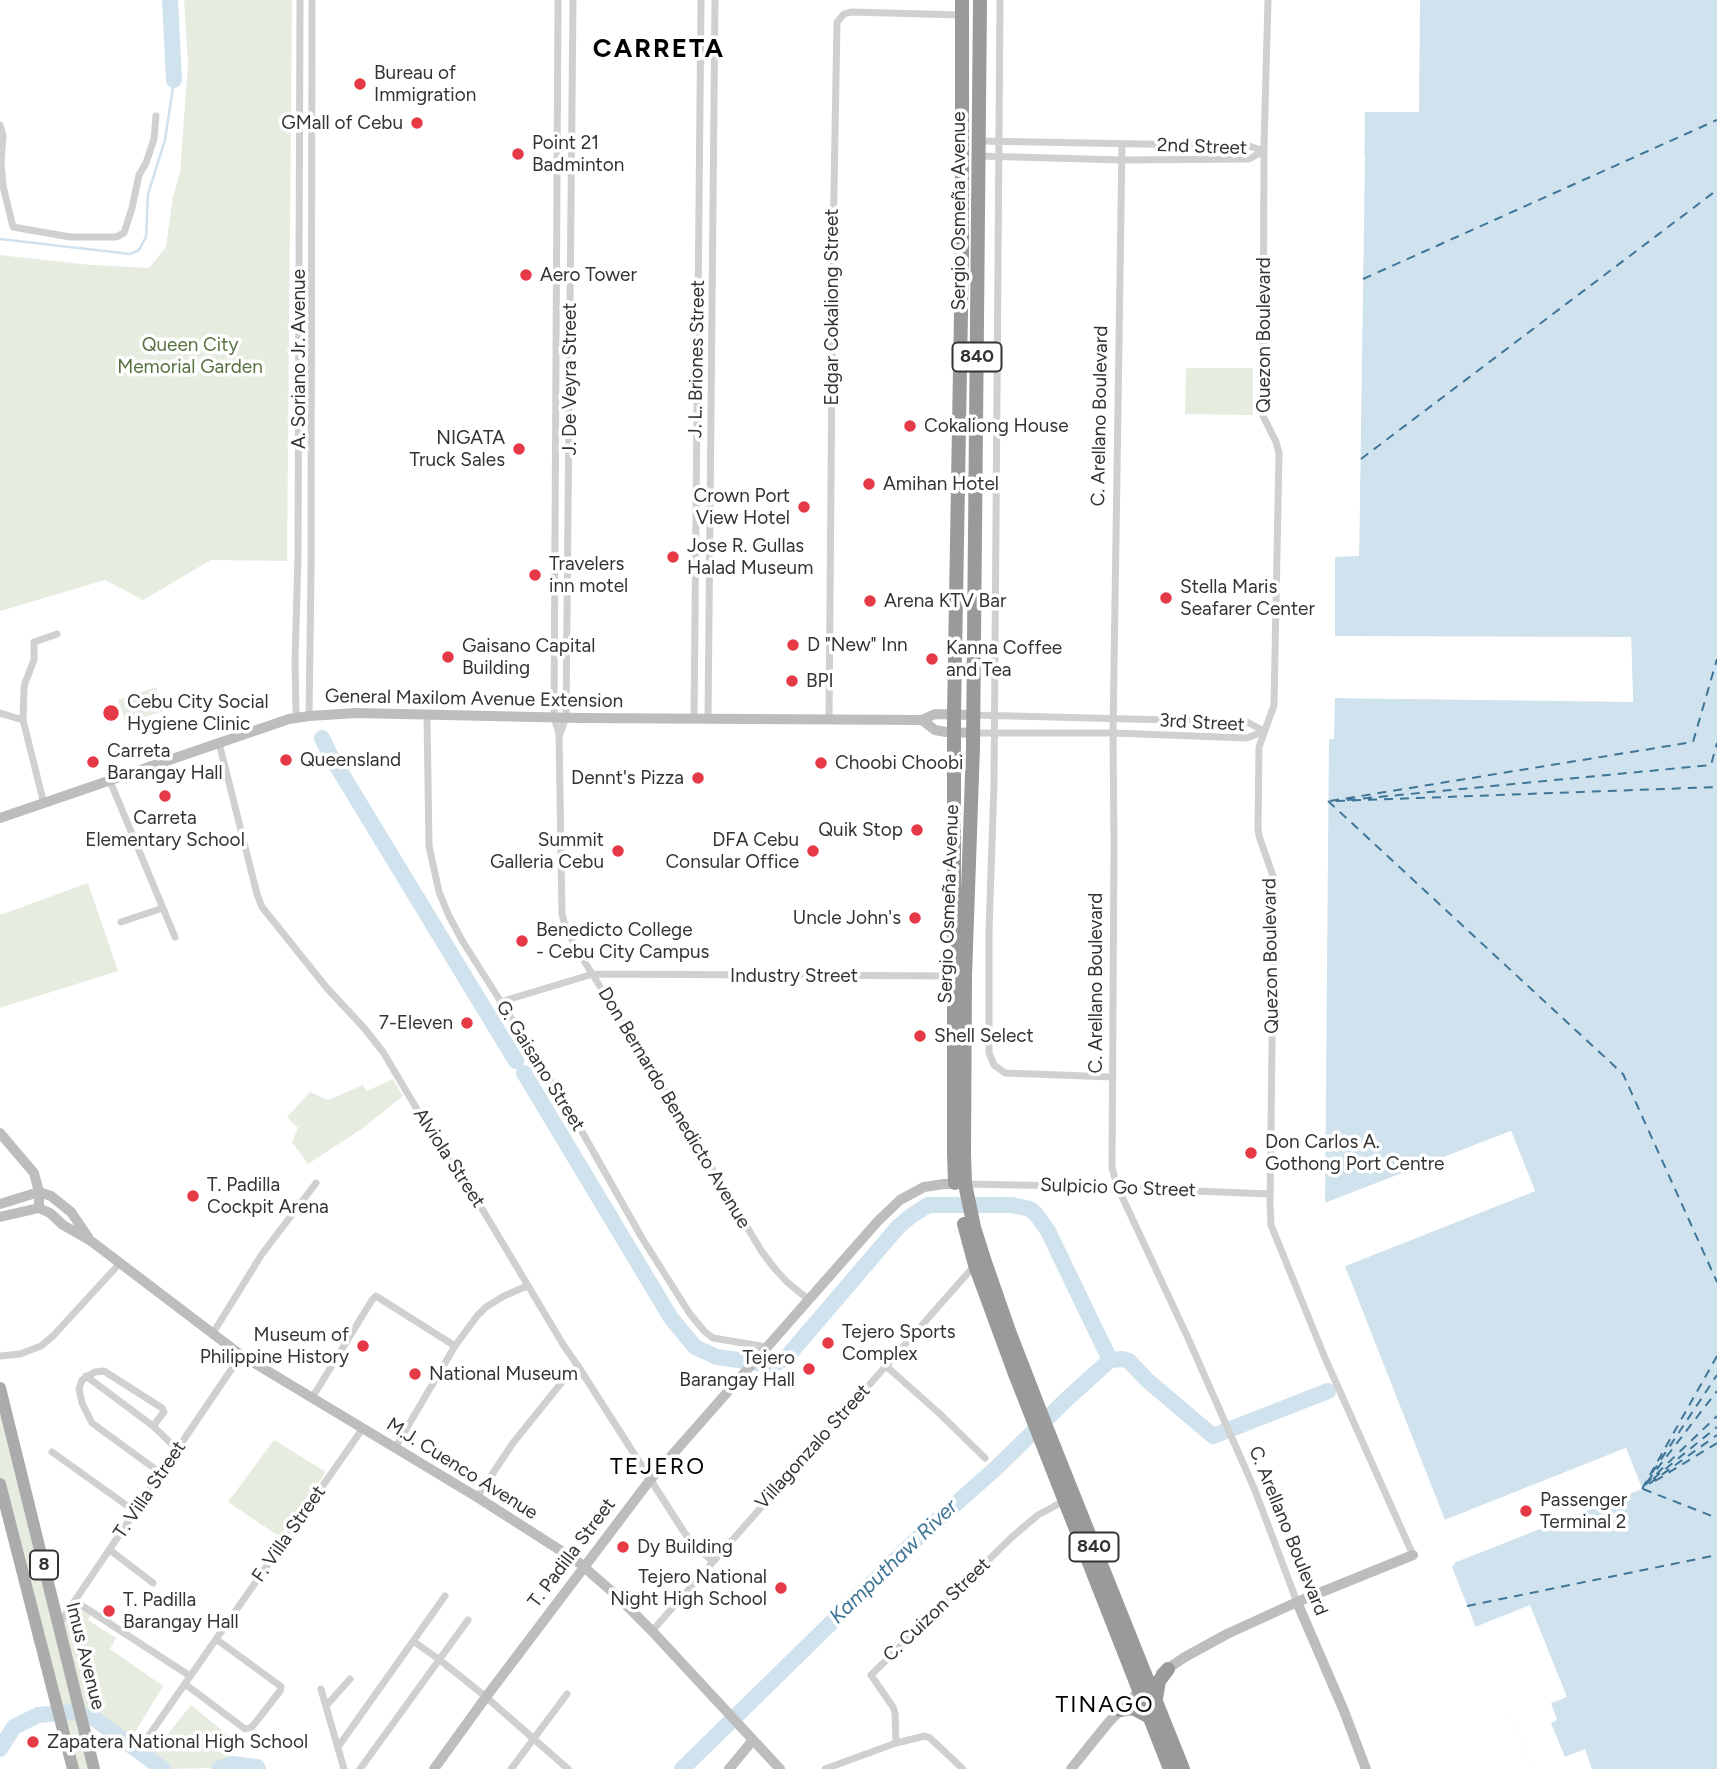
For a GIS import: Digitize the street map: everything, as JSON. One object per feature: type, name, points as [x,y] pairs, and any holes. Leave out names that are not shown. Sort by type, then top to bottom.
[{"type":"highway","name":"Sergio Osmeña Avenue","points":[[962,0],[962,254],[954,732],[963,1197],[975,1265],[1141,1665],[1148,1716],[1170,1769]]},
{"type":"highway","name":"Sergio Osmeña Avenue","points":[[959,976],[973,733],[981,0]]},
{"type":"highway","name":"Sergio Osmeña Avenue","points":[[963,1197],[1034,1411]]},
{"type":"highway","name":"Sergio Osmeña Avenue","points":[[1043,1433],[1064,1501],[1143,1687],[1157,1703],[1183,1769]]},
{"type":"highway","points":[[1141,1665],[1151,1672],[1164,1671]]},
{"type":"highway","points":[[1157,1703],[1157,1685],[1164,1671]]},
{"type":"highway","points":[[1120,1710],[1135,1709],[1148,1716]]},
{"type":"main road","name":"General Maxilom Avenue Extension","points":[[0,818],[303,716],[356,713],[922,720],[935,714],[972,715]]},
{"type":"main road","name":"General Maxilom Avenue Extension","points":[[922,720],[935,730],[973,733]]},
{"type":"main road","points":[[0,1133],[34,1173],[38,1192],[38,1208],[0,1217]]},
{"type":"main road","name":"T. Padilla Street","points":[[434,1769],[650,1480],[878,1221],[900,1200],[924,1187],[963,1197]]},
{"type":"main road","points":[[0,1203],[38,1192]]},
{"type":"main road","name":"M.J. Cuenco Avenue","points":[[38,1192],[55,1198],[71,1212],[91,1241]]},
{"type":"main road","name":"M.J. Cuenco Avenue","points":[[38,1208],[91,1241],[241,1355],[477,1497],[584,1567],[652,1630],[780,1769]]},
{"type":"main road","name":"Imus Avenue","points":[[0,1388],[94,1769]]},
{"type":"main road","name":"Imus Avenue","points":[[0,1484],[73,1769]]},
{"type":"main road","points":[[1071,1769],[1120,1710],[1164,1671],[1227,1634],[1413,1555]]},
{"type":"main road","name":"C. Arellano Boulevard","points":[[1297,1602],[1366,1769]]},
{"type":"main road","points":[[37,1627],[58,1622]]},
{"type":"main road","points":[[729,1769],[753,1740]]},
{"type":"street","name":"A. Soriano Jr. Avenue","points":[[300,0],[298,556],[295,660],[296,712],[303,716],[311,574],[312,0]]},
{"type":"street","name":"J. De Veyra Street","points":[[554,717],[558,0]]},
{"type":"street","name":"J. De Veyra Street","points":[[566,717],[573,0]]},
{"type":"street","name":"J. L. Briones Street","points":[[694,718],[701,0]]},
{"type":"street","name":"J. L. Briones Street","points":[[708,718],[715,0]]},
{"type":"street","points":[[1000,0],[989,1053],[998,1069],[1005,1073],[1113,1077]]},
{"type":"street","name":"Quezon Boulevard","points":[[1268,0],[1264,151],[1263,416],[1279,453],[1274,705],[1259,747],[1259,836],[1274,885],[1270,1215],[1273,1232],[1325,1358],[1413,1555]]},
{"type":"street","name":"Edgar Cokaliong Street","points":[[829,719],[832,246],[837,22],[844,14],[851,12],[961,15]]},
{"type":"street","points":[[700,71],[715,71]]},
{"type":"street","points":[[0,125],[3,136],[3,186],[13,227],[70,237],[116,237],[124,233],[139,175],[154,139],[156,116]]},
{"type":"street","name":"2nd Street","points":[[979,149],[998,141],[1249,146],[1264,151]]},
{"type":"street","name":"C. Arellano Boulevard","points":[[1122,145],[1113,733],[1112,1168],[1118,1188],[1254,1488],[1297,1602]]},
{"type":"street","name":"2nd Street","points":[[979,149],[998,156],[1122,160],[1249,159],[1264,151]]},
{"type":"street","points":[[696,393],[711,393]]},
{"type":"street","points":[[557,480],[569,481]]},
{"type":"street","points":[[695,519],[709,519]]},
{"type":"street","points":[[44,804],[23,720],[25,683],[34,660],[34,642],[57,634]]},
{"type":"street","points":[[0,713],[23,720]]},
{"type":"street","name":"G. Gaisano Street","points":[[427,715],[429,846],[439,892],[449,916],[572,1114],[642,1238],[690,1314],[713,1338],[764,1351]]},
{"type":"street","name":"3rd Street","points":[[972,715],[1247,722],[1264,731]]},
{"type":"street","name":"Don Bernardo Benedicto Avenue","points":[[554,717],[559,734],[562,914],[566,929],[762,1252],[787,1282],[809,1300]]},
{"type":"street","name":"Don Bernardo Benedicto Avenue","points":[[559,734],[566,717]]},
{"type":"street","name":"3rd Street","points":[[973,733],[1113,733],[1247,738],[1264,731]]},
{"type":"street","name":"Alviola Street","points":[[219,743],[262,907],[326,987],[383,1052],[650,1480],[687,1536],[712,1561]]},
{"type":"street","points":[[110,781],[175,937]]},
{"type":"street","points":[[121,922],[163,908]]},
{"type":"street","name":"Industry Street","points":[[500,1002],[593,974],[959,976]]},
{"type":"street","points":[[213,1333],[262,1254],[316,1183]]},
{"type":"street","name":"Sulpicio Go Street","points":[[963,1197],[1118,1188],[1270,1194]]},
{"type":"street","points":[[0,1356],[20,1354],[41,1346],[120,1263]]},
{"type":"street","name":"Villagonzalo Street","points":[[652,1630],[975,1265]]},
{"type":"street","points":[[395,1448],[471,1323],[486,1307],[527,1286]]},
{"type":"street","points":[[312,1398],[376,1296],[455,1346]]},
{"type":"street","name":"T. Villa Street","points":[[58,1622],[110,1550],[241,1355]]},
{"type":"street","points":[[477,1497],[521,1434],[562,1382],[579,1366]]},
{"type":"street","points":[[886,1366],[985,1458]]},
{"type":"street","points":[[153,1426],[164,1412],[162,1408],[104,1371],[95,1372],[82,1380],[79,1389],[92,1423],[162,1474]]},
{"type":"street","points":[[86,1377],[153,1426],[177,1449]]},
{"type":"street","name":"F. Villa Street","points":[[143,1744],[363,1428]]},
{"type":"street","points":[[52,1451],[136,1512]]},
{"type":"street","name":"C. Cuizon Street","points":[[896,1743],[893,1707],[871,1675],[1012,1537],[1038,1515],[1064,1501]]},
{"type":"street","points":[[110,1550],[153,1583]]},
{"type":"street","points":[[338,1747],[445,1596]]},
{"type":"street","points":[[75,1601],[190,1676]]},
{"type":"street","points":[[360,1769],[468,1620]]},
{"type":"street","points":[[185,1684],[246,1729],[252,1727],[280,1691],[279,1685],[216,1639]]},
{"type":"street","points":[[413,1641],[486,1697],[568,1769]]},
{"type":"street","points":[[326,1706],[350,1679]]},
{"type":"street","points":[[321,1689],[344,1769]]},
{"type":"street","points":[[511,1769],[567,1693]]},
{"type":"street","points":[[825,1769],[926,1735],[963,1769]]},
{"type":"green space","name":"Queen City Memorial Garden","points":[[184,0],[292,0],[287,561],[211,560],[143,600],[105,580],[0,611],[0,255],[149,268],[166,247],[173,196],[180,173],[188,63]]},
{"type":"green space","points":[[1186,368],[1253,368],[1253,415],[1185,414]]},
{"type":"green space","points":[[156,687],[163,711],[126,723],[118,700]]},
{"type":"green space","points":[[88,883],[118,971],[0,1008],[0,915]]},
{"type":"green space","points":[[393,1079],[403,1096],[363,1128],[308,1164],[292,1142],[298,1128],[287,1117],[310,1092],[328,1100],[363,1085],[367,1091]]},
{"type":"green space","points":[[0,1388],[59,1624],[75,1601],[92,1612],[88,1620],[116,1638],[110,1649],[163,1686],[131,1739],[98,1715],[79,1712],[94,1769],[73,1769],[0,1481]]},
{"type":"green space","points":[[274,1440],[326,1472],[280,1537],[228,1502]]},
{"type":"green space","points":[[191,1705],[240,1745],[226,1760],[212,1768],[169,1769],[151,1755]]},
{"type":"water","points":[[1420,0],[1717,0],[1717,1769],[1532,1769],[1452,1567],[1456,1562],[1642,1488],[1626,1448],[1445,1520],[1345,1266],[1535,1191],[1511,1131],[1325,1203],[1329,739],[1334,739],[1334,698],[1633,701],[1631,637],[1335,637],[1335,556],[1359,556],[1365,112],[1419,112]]},
{"type":"pier","points":[[1361,156],[1365,156],[1359,556],[1335,557],[1335,636],[1631,637],[1633,702],[1335,698],[1334,739],[1326,739],[1330,736],[1331,698],[1334,695],[1629,698],[1628,640],[1332,638],[1332,555],[1356,553]]},
{"type":"pier","points":[[1511,1131],[1535,1191],[1345,1266],[1344,1263],[1531,1189],[1509,1135],[1326,1207],[1325,1203]]},
{"type":"pier","points":[[1626,1448],[1642,1489],[1456,1562],[1454,1559],[1638,1487],[1624,1452],[1446,1523],[1442,1521]]},
{"type":"pier","points":[[1530,1605],[1567,1697],[1551,1703],[1557,1720],[1551,1723],[1565,1757],[1585,1749],[1592,1769],[1532,1769],[1475,1627]]},
{"type":"waterway","points":[[170,0],[174,80]]},
{"type":"waterway","points":[[0,239],[130,254],[139,250],[146,237],[148,194],[165,140],[174,80]]},
{"type":"waterway","points":[[322,738],[516,1061]]},
{"type":"waterway","points":[[524,1073],[671,1318],[695,1347],[717,1357],[773,1365],[786,1358],[898,1227],[911,1216],[928,1205],[1012,1205],[1030,1209],[1048,1231],[1110,1360]]},
{"type":"waterway","points":[[1110,1360],[1129,1361],[1147,1380],[1213,1436],[1328,1391]]},
{"type":"waterway","name":"Kamputhaw River","points":[[682,1769],[925,1531],[1110,1360]]},
{"type":"waterway","name":"Kamputhaw River","points":[[0,1749],[14,1727],[38,1715],[72,1712],[92,1717],[163,1769]]},
{"type":"waterway","name":"Kamputhaw River","points":[[219,1769],[232,1764],[258,1769]]},
{"type":"ferry route","points":[[1363,279],[1717,120]]},
{"type":"ferry route","points":[[1361,459],[1717,190]]},
{"type":"ferry route","points":[[1330,801],[1693,742],[1717,659]]},
{"type":"ferry route","points":[[1347,800],[1711,765],[1717,743]]},
{"type":"ferry route","points":[[1336,801],[1717,787]]},
{"type":"ferry route","points":[[1328,801],[1623,1074],[1717,1282]]},
{"type":"ferry route","points":[[1642,1489],[1717,1356]]},
{"type":"ferry route","points":[[1652,1473],[1717,1375]]},
{"type":"ferry route","points":[[1647,1482],[1717,1391]]},
{"type":"ferry route","points":[[1645,1485],[1717,1416]]},
{"type":"ferry route","points":[[1653,1479],[1717,1427]]},
{"type":"ferry route","points":[[1649,1484],[1717,1435]]},
{"type":"ferry route","points":[[1655,1481],[1717,1443]]},
{"type":"ferry route","points":[[1643,1489],[1717,1518]]},
{"type":"ferry route","points":[[1467,1606],[1717,1555]]},
{"type":"place","name":"Bureau of Immigration","points":[[360,84]]},
{"type":"place","name":"GMall of Cebu","points":[[417,123]]},
{"type":"place","name":"Point 21 Badminton","points":[[518,154]]},
{"type":"place","name":"Aero Tower","points":[[526,275]]},
{"type":"place","name":"Cokaliong House","points":[[910,426]]},
{"type":"place","name":"NIGATA Truck Sales","points":[[519,449]]},
{"type":"place","name":"Amihan Hotel","points":[[869,484]]},
{"type":"place","name":"Crown Port View Hotel","points":[[804,507]]},
{"type":"place","name":"Jose R. Gullas Halad Museum","points":[[673,557]]},
{"type":"place","name":"Travelers inn motel","points":[[535,575]]},
{"type":"place","name":"Stella Maris Seafarer Center","points":[[1166,598]]},
{"type":"place","name":"Arena KTV Bar","points":[[870,601]]},
{"type":"place","name":"D \"New\" Inn","points":[[793,645]]},
{"type":"place","name":"Gaisano Capital Building","points":[[448,657]]},
{"type":"place","name":"Kanna Coffee and Tea","points":[[932,659]]},
{"type":"place","name":"BPI","points":[[792,681]]},
{"type":"place","name":"Cebu City Social Hygiene Clinic","points":[[111,713]]},
{"type":"place","name":"Queensland","points":[[286,760]]},
{"type":"place","name":"Carreta Barangay Hall","points":[[93,762]]},
{"type":"place","name":"Choobi Choobi","points":[[821,763]]},
{"type":"place","name":"Dennt's Pizza","points":[[698,778]]},
{"type":"place","name":"Carreta Elementary School","points":[[165,796]]},
{"type":"place","name":"Quik Stop","points":[[917,830]]},
{"type":"place","name":"Summit Galleria Cebu","points":[[618,851]]},
{"type":"place","name":"DFA Cebu Consular Office","points":[[813,851]]},
{"type":"place","name":"Uncle John's","points":[[915,918]]},
{"type":"place","name":"Benedicto College - Cebu City Campus","points":[[522,941]]},
{"type":"place","name":"7-Eleven","points":[[467,1023]]},
{"type":"place","name":"Shell Select","points":[[920,1036]]},
{"type":"place","name":"Don Carlos A. Gothong Port Centre","points":[[1251,1153]]},
{"type":"place","name":"T. Padilla Cockpit Arena","points":[[193,1196]]},
{"type":"place","name":"Tejero Sports Complex","points":[[828,1343]]},
{"type":"place","name":"Museum of Philippine History","points":[[363,1346]]},
{"type":"place","name":"Tejero Barangay Hall","points":[[809,1369]]},
{"type":"place","name":"National Museum","points":[[415,1374]]},
{"type":"place","name":"Passenger Terminal 2","points":[[1526,1511]]},
{"type":"place","name":"Dy Building","points":[[623,1547]]},
{"type":"place","name":"Tejero National Night High School","points":[[781,1588]]},
{"type":"place","name":"T. Padilla Barangay Hall","points":[[109,1611]]},
{"type":"place","name":"Zapatera National High School","points":[[33,1742]]},
{"type":"district","name":"CARRETA","points":[[659,49]]},
{"type":"district","name":"TEJERO","points":[[658,1467]]},
{"type":"district","name":"TINAGO","points":[[1105,1705]]}]
